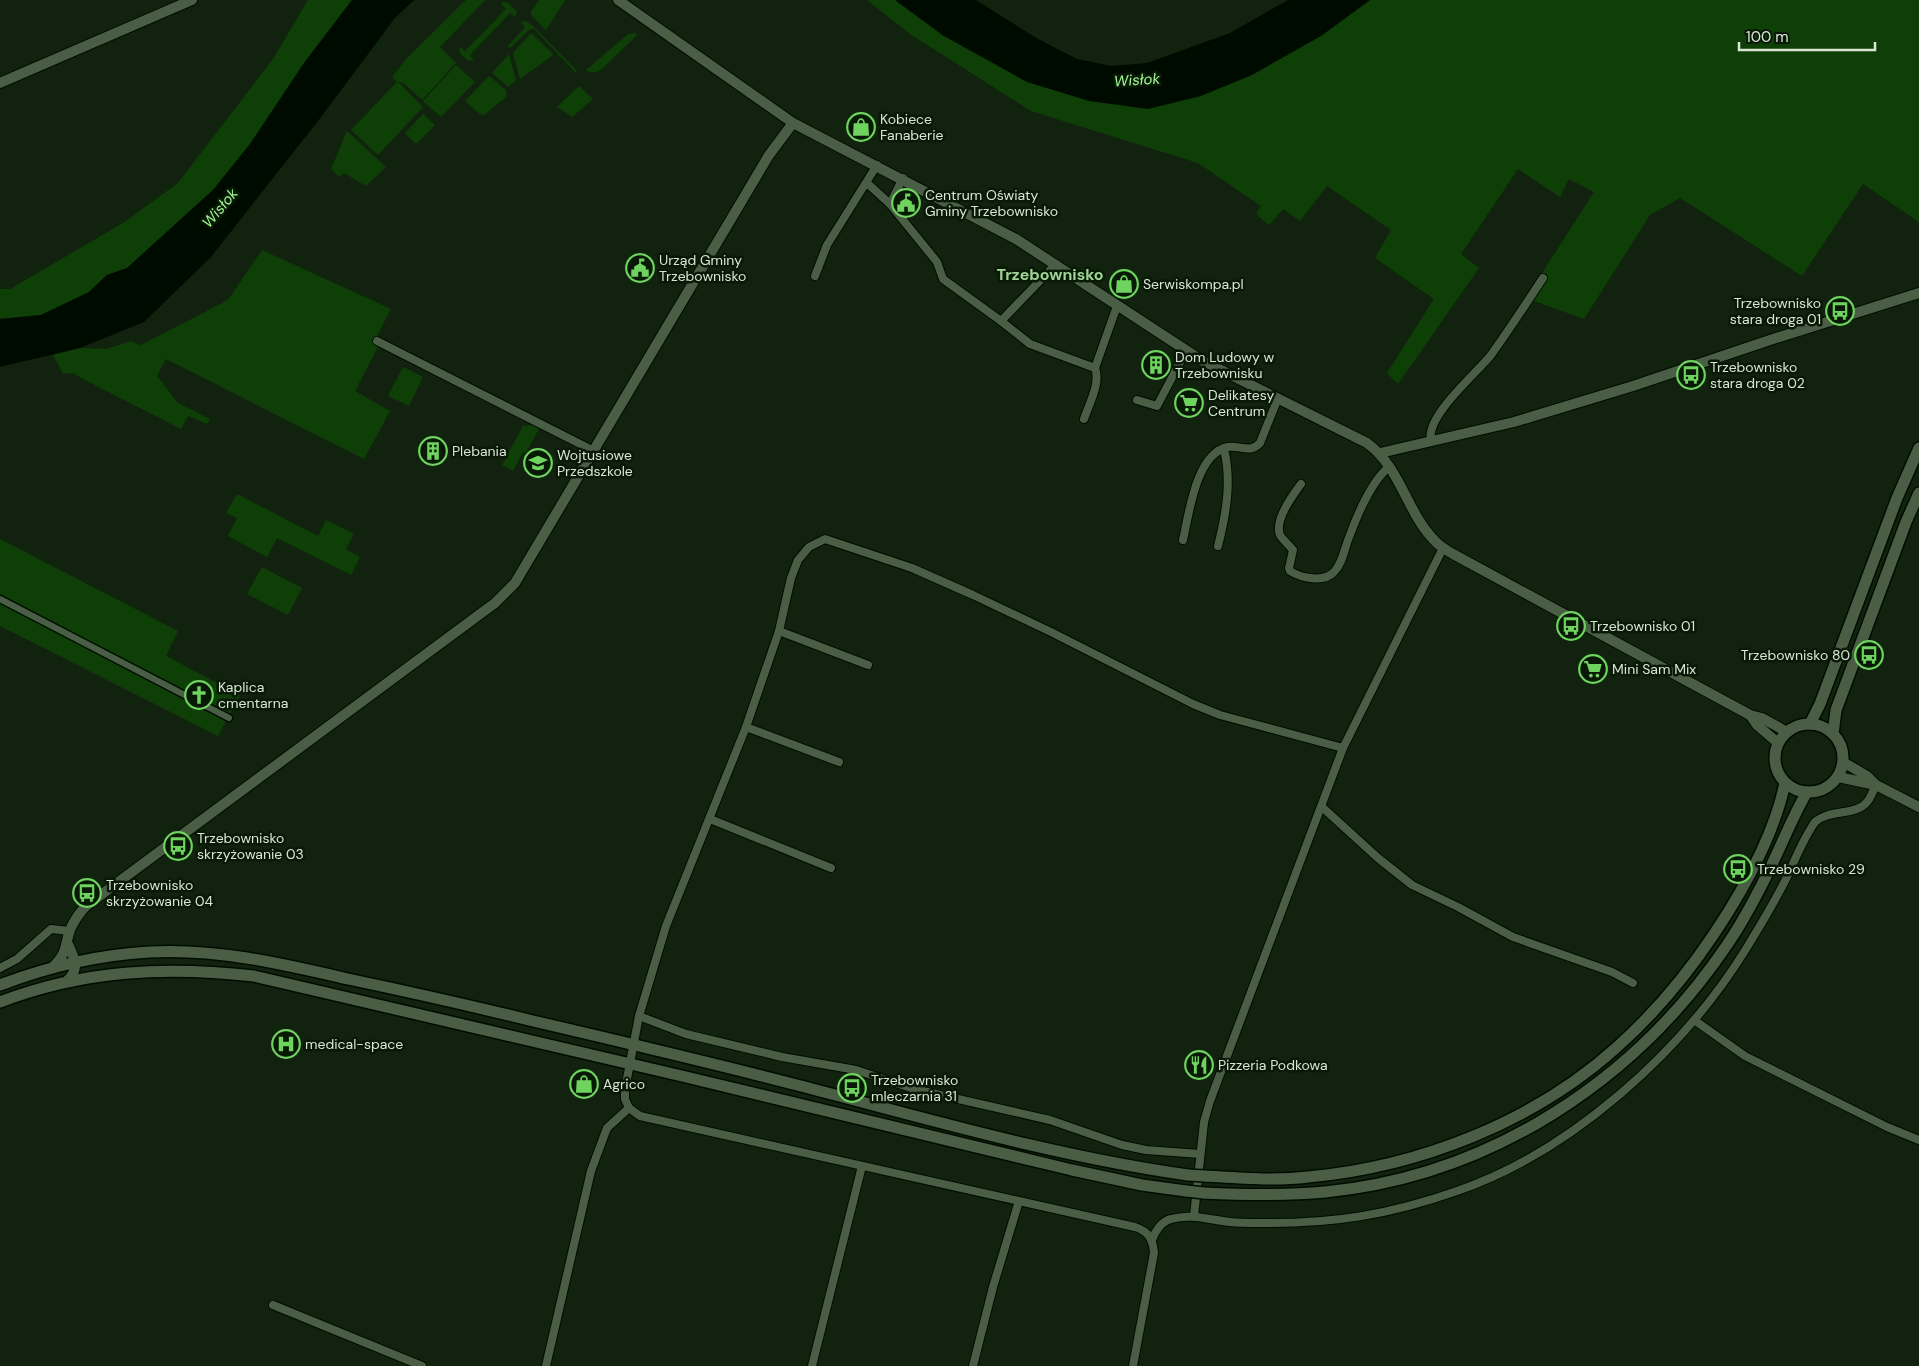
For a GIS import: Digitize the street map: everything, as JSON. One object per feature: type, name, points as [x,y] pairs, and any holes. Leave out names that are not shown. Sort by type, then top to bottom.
[{"type":"main road","points":[[1810,724],[1830,679],[1897,498],[1919,448]]},
{"type":"main road","points":[[1833,734],[1836,710],[1906,522],[1919,493]]},
{"type":"main road","points":[[1810,724],[1826,729],[1833,734],[1839,742],[1843,762],[1838,777],[1824,789],[1807,792],[1791,788],[1785,783],[1778,774],[1775,764],[1775,753],[1778,743],[1787,732],[1802,725],[1810,724]]},
{"type":"main road","points":[[0,985],[53,967],[75,962],[149,952],[182,952],[245,958],[303,968],[633,1044],[802,1086],[896,1112],[1146,1169],[1205,1176],[1260,1179],[1308,1178],[1346,1173],[1393,1162],[1436,1151],[1473,1136],[1513,1118],[1565,1087],[1617,1048],[1660,1004],[1691,968],[1725,918],[1768,834],[1785,783]]},
{"type":"main road","points":[[0,1002],[67,981],[121,972],[166,970],[213,971],[254,976],[629,1063],[1062,1168],[1142,1185],[1204,1193],[1252,1196],[1327,1192],[1388,1182],[1482,1151],[1549,1117],[1616,1069],[1650,1039],[1684,1002],[1728,944],[1762,885],[1799,805],[1807,792]]},
{"type":"street","points":[[0,83],[192,0]]},
{"type":"street","points":[[618,0],[793,123],[903,178],[1016,239],[1186,351],[1349,432],[1380,452],[1390,466],[1426,530],[1432,539],[1443,548],[1750,714],[1762,718],[1787,732]]},
{"type":"street","points":[[53,967],[62,956],[68,944],[70,931],[80,912],[106,890],[438,646],[506,593],[521,576],[769,155],[793,123]]},
{"type":"street","points":[[815,276],[827,245],[877,166]]},
{"type":"street","points":[[890,204],[903,178]]},
{"type":"street","points":[[867,183],[890,204],[937,262],[942,279],[1002,321],[1030,344],[1095,368]]},
{"type":"street","points":[[1002,321],[1056,264]]},
{"type":"street","points":[[1431,440],[1431,428],[1446,405],[1490,356],[1543,278]]},
{"type":"street","points":[[1380,452],[1514,422],[1623,389],[1919,293]]},
{"type":"street","points":[[1084,419],[1095,387],[1097,374],[1095,368],[1117,306]]},
{"type":"street","points":[[376,342],[594,451]]},
{"type":"street","points":[[1137,400],[1157,406],[1186,351]]},
{"type":"street","points":[[1183,540],[1195,491],[1201,472],[1208,460],[1215,453],[1228,447],[1249,449],[1256,447],[1260,443],[1278,398]]},
{"type":"street","points":[[1218,546],[1225,520],[1228,495],[1227,460],[1224,449]]},
{"type":"street","points":[[1301,484],[1285,508],[1279,531],[1293,550],[1290,571],[1315,578],[1324,578],[1335,571],[1358,514],[1382,473],[1390,466]]},
{"type":"street","points":[[1152,1240],[1145,1231],[1134,1227],[640,1116],[629,1108],[625,1099],[629,1063],[639,1016],[666,926],[746,727],[779,631],[791,578],[798,560],[809,547],[825,539],[912,568],[973,595],[1051,632],[1142,680],[1211,712],[1343,748]]},
{"type":"street","points":[[1194,1216],[1204,1122],[1210,1101],[1343,748],[1443,548]]},
{"type":"street","points":[[0,599],[229,718]]},
{"type":"street","points":[[779,631],[868,665]]},
{"type":"street","points":[[1750,714],[1757,725],[1778,743]]},
{"type":"street","points":[[746,727],[839,762]]},
{"type":"street","points":[[1843,762],[1868,776],[1876,785]]},
{"type":"street","points":[[1838,777],[1876,785],[1919,807]]},
{"type":"street","points":[[1133,1366],[1154,1252],[1152,1240],[1155,1231],[1169,1219],[1194,1216],[1230,1222],[1314,1222],[1366,1216],[1413,1206],[1459,1190],[1505,1171],[1549,1147],[1583,1124],[1613,1100],[1694,1020],[1724,982],[1766,917],[1815,822],[1825,815],[1861,808],[1868,802],[1876,785]]},
{"type":"street","points":[[1322,807],[1378,858],[1412,885],[1513,937],[1612,972],[1633,982]]},
{"type":"street","points":[[710,819],[831,868]]},
{"type":"street","points":[[0,968],[17,959],[51,929],[70,931]]},
{"type":"street","points":[[67,981],[75,972],[75,962],[68,944]]},
{"type":"street","points":[[639,1016],[686,1034],[782,1057],[856,1070],[914,1089],[1050,1120],[1122,1145],[1146,1150],[1200,1154]]},
{"type":"street","points":[[1694,1020],[1744,1056],[1888,1128],[1919,1140]]},
{"type":"street","points":[[546,1366],[592,1171],[607,1128],[629,1108]]},
{"type":"street","points":[[812,1366],[862,1166]]},
{"type":"street","points":[[974,1366],[993,1287],[1019,1201]]},
{"type":"street","points":[[273,1305],[422,1366]]},
{"type":"green space","points":[[308,0],[352,0],[304,63],[250,144],[213,190],[127,268],[107,275],[89,292],[41,315],[0,319],[0,289],[10,289],[123,223],[178,183],[273,59]]},
{"type":"green space","points":[[466,0],[485,0],[439,46],[456,63],[422,100],[404,83],[398,82],[423,107],[378,155],[351,130],[397,82],[392,77],[407,58]]},
{"type":"green space","points":[[539,0],[565,0],[546,30],[531,15]]},
{"type":"green space","points":[[867,0],[895,0],[944,36],[1089,101],[1321,36],[1370,0],[1919,0],[1919,222],[1863,184],[1802,276],[1680,198],[1650,215],[1584,319],[1526,298],[1594,192],[1569,179],[1560,197],[1518,169],[1461,254],[1479,268],[1398,384],[1387,373],[1434,299],[1375,258],[1391,230],[1327,186],[1300,221],[1283,209],[1269,225],[1256,214],[1261,206],[1198,163],[1031,111],[910,34]]},
{"type":"green space","points":[[503,2],[509,4],[517,11],[515,17],[510,13],[470,55],[474,60],[468,61],[460,53],[459,48],[465,51],[506,9],[501,4]]},
{"type":"green space","points":[[526,21],[576,70],[577,74],[534,29],[530,29],[510,48],[508,46],[525,27],[521,22]]},
{"type":"green space","points":[[531,33],[553,54],[520,79],[513,53]]},
{"type":"green space","points":[[635,33],[637,35],[602,69],[594,72],[586,70],[627,35]]},
{"type":"green space","points":[[509,54],[516,80],[508,87],[492,73]]},
{"type":"green space","points":[[456,65],[475,82],[441,117],[423,101]]},
{"type":"green space","points":[[489,76],[506,90],[506,97],[484,115],[481,115],[465,101]]},
{"type":"green space","points":[[579,86],[593,99],[572,117],[557,107]]},
{"type":"green space","points":[[423,114],[435,125],[416,144],[405,133]]},
{"type":"green space","points":[[347,131],[386,167],[366,186],[344,173],[339,177],[331,169]]},
{"type":"green space","points":[[262,250],[391,309],[377,336],[379,345],[355,391],[390,411],[364,459],[166,359],[157,376],[178,403],[210,419],[207,424],[188,416],[181,429],[73,373],[63,374],[53,355],[80,348],[106,349],[131,341],[141,345],[228,300]]},
{"type":"green space","points":[[403,367],[423,377],[409,406],[388,396]]},
{"type":"green space","points":[[534,425],[539,429],[526,453],[523,452],[513,471],[502,465],[523,426]]},
{"type":"green space","points":[[237,494],[318,536],[326,520],[354,534],[346,549],[360,557],[351,575],[277,538],[267,557],[228,536],[237,518],[226,513]]},
{"type":"green space","points":[[0,539],[178,631],[166,656],[240,695],[218,736],[0,626]]},
{"type":"green space","points":[[262,567],[302,588],[288,615],[247,594]]},
{"type":"water","name":"Wisłok","points":[[352,0],[414,0],[395,18],[318,121],[211,257],[144,322],[80,348],[0,367],[0,319],[41,315],[89,292],[107,275],[127,268],[213,190],[250,144],[304,63]]},
{"type":"water","name":"Wisłok","points":[[895,0],[976,0],[1038,39],[1077,59],[1111,66],[1147,63],[1230,33],[1288,0],[1370,0],[1321,36],[1252,75],[1201,96],[1148,109],[1089,101],[1027,82],[944,36]]},
{"type":"place","name":"Kobiece Fanaberie","points":[[861,127]]},
{"type":"place","name":"Centrum Oświaty Gminy Trzebownisko","points":[[906,203]]},
{"type":"place","name":"Urząd Gminy Trzebownisko","points":[[640,268]]},
{"type":"place","name":"Serwiskompa.pl","points":[[1124,284]]},
{"type":"place","name":"Trzebownisko stara droga 01","points":[[1840,311]]},
{"type":"place","name":"Dom Ludowy w Trzebownisku","points":[[1156,365]]},
{"type":"place","name":"Trzebownisko stara droga 02","points":[[1691,375]]},
{"type":"place","name":"Delikatesy Centrum","points":[[1189,403]]},
{"type":"place","name":"Plebania","points":[[433,451]]},
{"type":"place","name":"Wojtusiowe Przedszkole","points":[[538,463]]},
{"type":"place","name":"Trzebownisko 01","points":[[1571,626]]},
{"type":"place","name":"Trzebownisko 80","points":[[1869,655]]},
{"type":"place","name":"Mini Sam Mix","points":[[1593,669]]},
{"type":"place","name":"Kaplica cmentarna","points":[[199,695]]},
{"type":"place","name":"Trzebownisko skrzyżowanie 03","points":[[178,846]]},
{"type":"place","name":"Trzebownisko 29","points":[[1738,869]]},
{"type":"place","name":"Trzebownisko skrzyżowanie 04","points":[[87,893]]},
{"type":"place","name":"medical-space","points":[[286,1044]]},
{"type":"place","name":"Pizzeria Podkowa","points":[[1199,1065]]},
{"type":"place","name":"Agrico","points":[[584,1084]]},
{"type":"place","name":"Trzebownisko mleczarnia 31","points":[[852,1088]]},
{"type":"district","name":"Trzebownisko","points":[[1050,274]]}]
